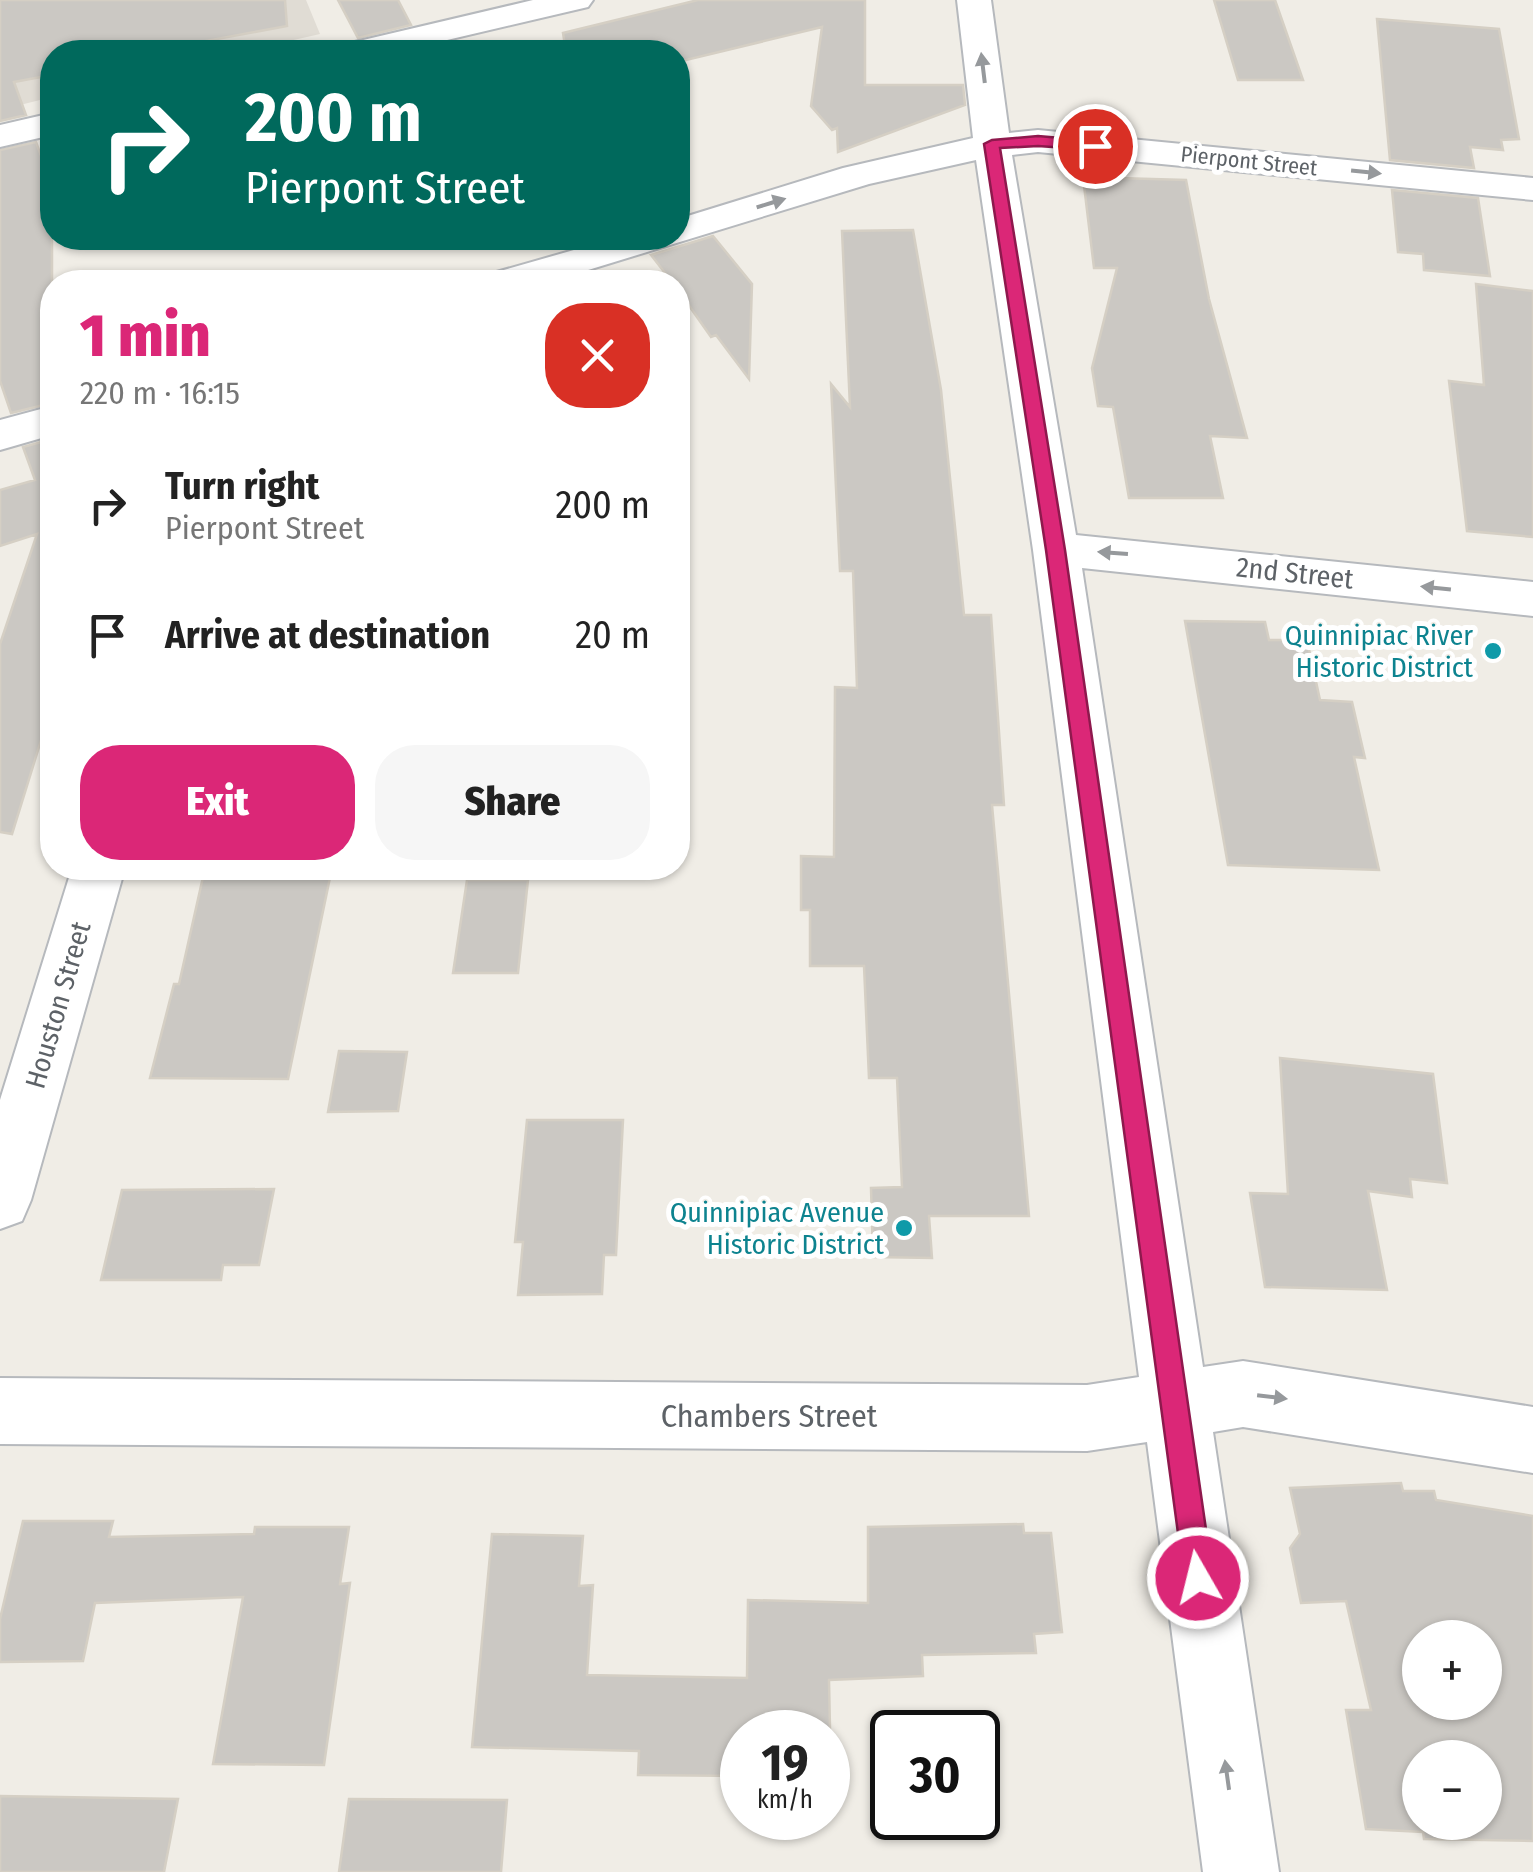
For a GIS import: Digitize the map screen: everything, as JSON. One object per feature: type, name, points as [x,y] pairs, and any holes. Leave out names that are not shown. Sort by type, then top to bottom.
[{"type":"street","points":[[405,40],[576,0]]},
{"type":"street","points":[[974,0],[992,144],[1056,550],[1241,1872]]},
{"type":"street","points":[[0,136],[40,127]]},
{"type":"street","name":"Pierpont Street","points":[[690,227],[923,157],[992,144],[1062,142],[1533,189]]},
{"type":"street","points":[[548,270],[616,250]]},
{"type":"street","points":[[0,435],[40,423]]},
{"type":"street","name":"2nd Street","points":[[1056,550],[1127,554],[1533,599]]},
{"type":"street","name":"Houston Street","points":[[0,1200],[94,880]]},
{"type":"street","name":"Chambers Street","points":[[0,1411],[1086,1418],[1243,1394],[1533,1440]]},
{"type":"shaded area","points":[[0,0],[306,0],[320,34],[294,40],[40,40],[40,100],[0,110]]},
{"type":"building","points":[[0,0],[285,0],[287,26],[212,40],[40,40],[40,77],[14,82],[26,115],[0,121]]},
{"type":"building","points":[[338,0],[398,0],[411,25],[358,38]]},
{"type":"building","points":[[698,0],[865,0],[865,85],[963,85],[965,105],[838,152],[837,128],[832,130],[811,106],[822,27],[690,59],[690,40],[564,40],[563,33]]},
{"type":"building","points":[[1214,0],[1275,0],[1303,80],[1238,80]]},
{"type":"building","points":[[1377,19],[1499,29],[1519,139],[1501,140],[1503,150],[1470,147],[1474,168],[1390,160]]},
{"type":"building","points":[[36,142],[40,153],[40,250],[52,250],[52,270],[40,270],[40,406],[11,413],[0,381],[0,150]]},
{"type":"building","points":[[1083,177],[1186,180],[1209,299],[1247,438],[1210,436],[1223,498],[1129,498],[1113,407],[1098,406],[1092,368],[1117,268],[1094,268]]},
{"type":"building","points":[[1392,190],[1478,198],[1490,276],[1424,270],[1423,254],[1398,252]]},
{"type":"building","points":[[913,230],[941,390],[964,615],[991,615],[1004,805],[992,805],[1029,1216],[929,1216],[932,1258],[873,1257],[871,1188],[902,1187],[897,1078],[869,1078],[864,966],[810,966],[810,910],[801,910],[801,856],[834,857],[835,687],[857,688],[853,571],[840,571],[831,384],[850,407],[842,231]]},
{"type":"building","points":[[713,236],[752,284],[749,379],[690,307],[690,270],[663,270],[651,255],[690,250],[690,243]]},
{"type":"building","points":[[1476,284],[1533,291],[1533,537],[1467,531],[1449,381],[1484,385]]},
{"type":"building","points":[[40,442],[40,744],[12,834],[0,832],[0,644],[37,534],[0,546],[0,490],[35,480],[23,447]]},
{"type":"building","points":[[1185,621],[1265,622],[1269,640],[1307,640],[1320,700],[1352,702],[1365,758],[1354,757],[1379,870],[1228,865]]},
{"type":"building","points":[[202,880],[329,880],[288,1079],[150,1078],[174,984],[179,984]]},
{"type":"building","points":[[467,880],[528,880],[518,973],[453,973]]},
{"type":"building","points":[[339,1051],[407,1052],[398,1111],[328,1112]]},
{"type":"building","points":[[1280,1058],[1433,1074],[1447,1183],[1410,1179],[1412,1197],[1368,1191],[1387,1290],[1265,1287],[1250,1193],[1288,1194]]},
{"type":"building","points":[[527,1120],[623,1120],[616,1255],[604,1255],[602,1294],[518,1295],[523,1242],[515,1242]]},
{"type":"building","points":[[274,1189],[259,1265],[223,1265],[221,1280],[101,1280],[122,1190]]},
{"type":"building","points":[[1401,1483],[1403,1491],[1434,1491],[1436,1500],[1533,1516],[1533,1841],[1478,1840],[1502,1840],[1502,1740],[1402,1740],[1402,1831],[1366,1829],[1346,1710],[1371,1710],[1346,1601],[1301,1603],[1290,1548],[1300,1534],[1290,1488]]},
{"type":"building","points":[[23,1521],[113,1521],[109,1537],[254,1534],[255,1527],[349,1527],[340,1584],[350,1583],[324,1765],[213,1764],[243,1597],[95,1603],[83,1661],[0,1662],[0,1619]]},
{"type":"building","points":[[1023,1524],[1024,1533],[1051,1533],[1062,1632],[1034,1634],[1036,1653],[922,1655],[923,1676],[829,1680],[830,1710],[720,1710],[720,1776],[638,1775],[639,1751],[472,1747],[492,1534],[583,1536],[579,1586],[593,1585],[587,1675],[747,1678],[748,1600],[868,1603],[868,1527]]},
{"type":"building","points":[[0,1796],[178,1799],[164,1872],[0,1872]]},
{"type":"building","points":[[349,1799],[507,1800],[501,1872],[339,1872]]},
{"type":"place","name":"Quinnipiac River Historic District","points":[[1493,651]]},
{"type":"place","name":"Quinnipiac Avenue Historic District","points":[[904,1228]]},
{"type":"route","points":[[1095,146],[1038,141],[992,144],[1056,550],[1198,1578]]}]
